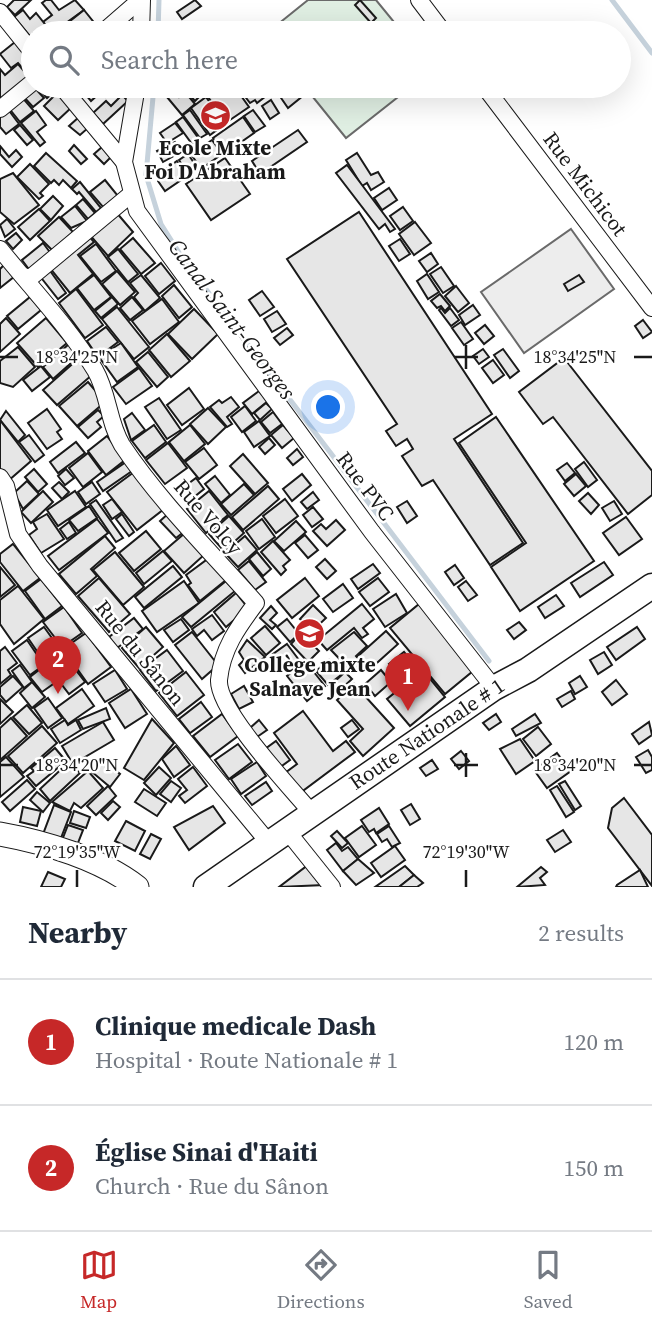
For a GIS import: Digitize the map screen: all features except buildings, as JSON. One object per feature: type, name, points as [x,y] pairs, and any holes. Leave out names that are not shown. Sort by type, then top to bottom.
[{"type":"main road","name":"Route Nationale # 1","points":[[206,887],[494,688],[528,670],[652,586]]},
{"type":"main road","points":[[0,834],[77,857],[125,878],[138,887]]},
{"type":"street","points":[[116,21],[141,0]]},
{"type":"street","points":[[141,0],[141,21]]},
{"type":"street","points":[[419,0],[435,21]]},
{"type":"street","points":[[0,12],[21,38]]},
{"type":"street","points":[[0,109],[21,92]]},
{"type":"street","points":[[72,98],[130,162]]},
{"type":"street","points":[[130,162],[136,98]]},
{"type":"street","name":"Rue Michicot","points":[[493,98],[652,308]]},
{"type":"street","name":"Rue PVC","points":[[130,162],[130,195],[145,223],[372,532],[494,688]]},
{"type":"street","points":[[23,276],[30,278],[130,195]]},
{"type":"street","name":"Rue Volcy","points":[[0,248],[96,372],[110,405],[112,425],[146,479],[256,603],[229,641],[219,683],[233,719],[311,812]]},
{"type":"street","name":"Rue du Sânon","points":[[0,477],[6,486],[18,534],[40,565],[279,838],[332,887]]},
{"type":"green space","points":[[308,0],[376,0],[393,21],[282,21]]},
{"type":"green space","points":[[314,98],[397,98],[346,138]]},
{"type":"shaded area","points":[[571,229],[614,289],[524,353],[481,292]]},
{"type":"waterway","name":"Canal Saint-Georges","points":[[158,21],[159,0]]},
{"type":"waterway","points":[[612,0],[628,21]]},
{"type":"waterway","points":[[631,25],[652,53]]},
{"type":"waterway","name":"Canal Saint-Georges","points":[[153,98],[146,175],[161,224],[183,259],[489,661]]},
{"type":"place","name":"Ecole Mixte Foi D'Abraham","points":[[215,116]]},
{"type":"place","name":"Collège mixte Salnave Jean","points":[[310,633]]},
{"type":"place","name":"Église Sinai d'Haiti","points":[[58,694]]},
{"type":"place","name":"Clinique medicale Dash","points":[[408,711]]}]
